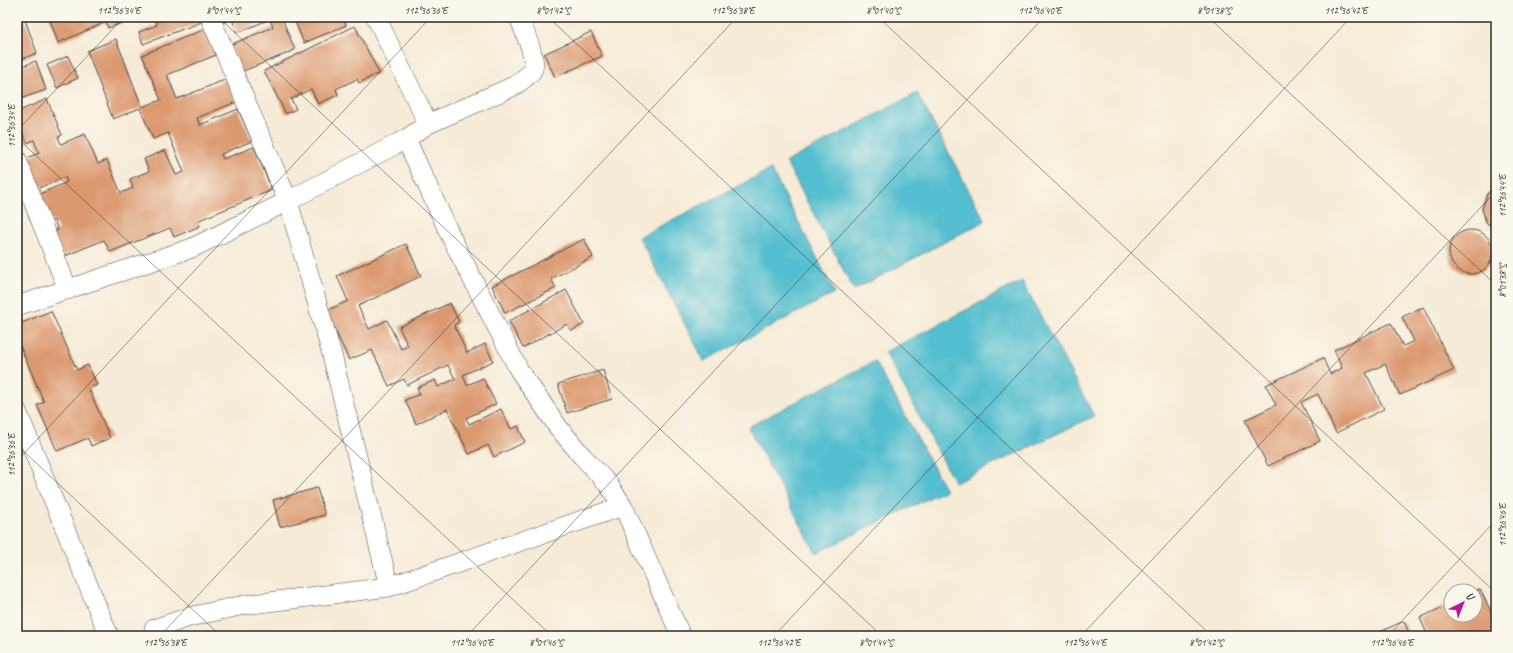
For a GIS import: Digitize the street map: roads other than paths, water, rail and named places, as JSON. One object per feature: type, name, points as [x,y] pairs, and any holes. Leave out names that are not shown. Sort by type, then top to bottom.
[{"type":"street","points":[[210,17],[288,201],[332,355],[389,587]]},
{"type":"street","points":[[376,17],[428,124]]},
{"type":"street","points":[[17,306],[192,248],[288,201],[406,139],[428,124],[514,86],[527,77],[533,68],[534,60],[519,17]]},
{"type":"street","points":[[406,139],[453,241],[519,370],[558,427],[608,484],[623,506],[681,636]]},
{"type":"street","points":[[17,160],[68,290]]},
{"type":"street","points":[[17,411],[107,630]]},
{"type":"street","points":[[154,629],[190,617],[244,605],[389,587],[623,506]]},
{"type":"water","points":[[917,93],[985,221],[854,290],[786,162]]},
{"type":"water","points":[[771,169],[835,293],[704,361],[639,237]]},
{"type":"water","points":[[1022,281],[1094,416],[955,483],[885,352]]},
{"type":"water","points":[[875,361],[946,490],[816,553],[748,427]]}]
